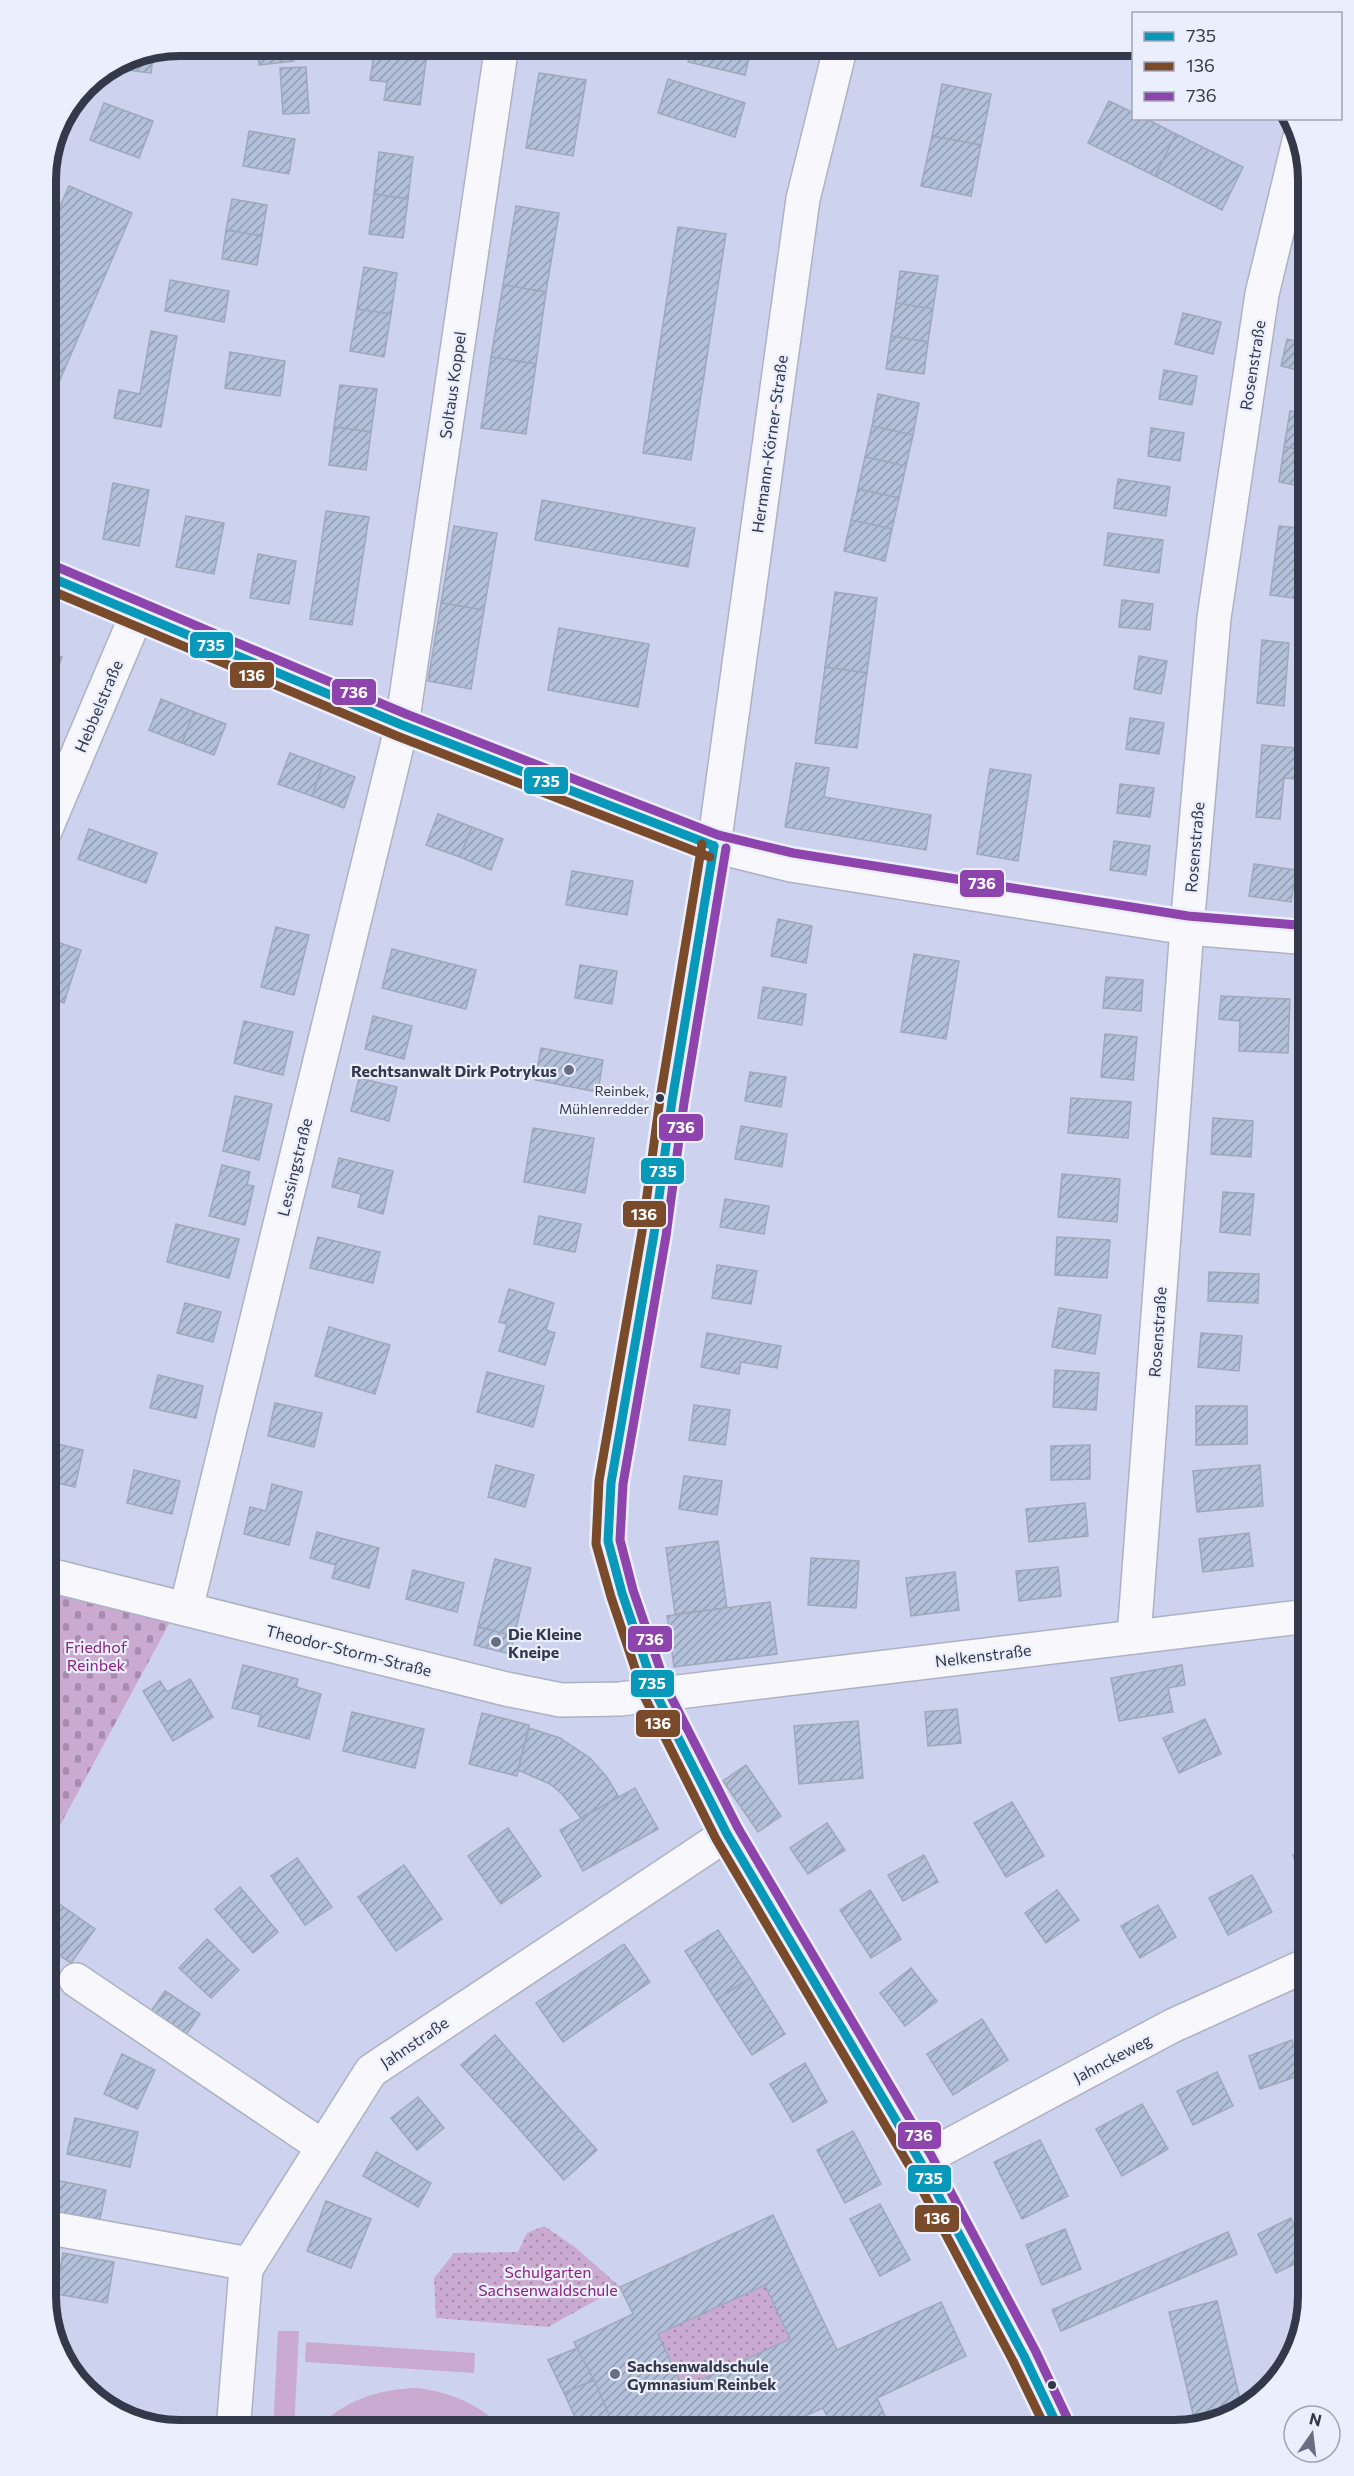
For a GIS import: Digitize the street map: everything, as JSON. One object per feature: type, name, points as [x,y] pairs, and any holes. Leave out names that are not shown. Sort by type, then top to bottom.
[{"type":"street","name":"Soltaus Koppel","points":[[402,725],[500,56]]},
{"type":"street","name":"Hermann-Körner-Straße","points":[[838,56],[802,199],[714,846],[672,1101],[654,1234],[611,1483],[608,1540],[622,1593],[656,1694],[727,1834],[920,2161],[1014,2337],[1055,2421]]},
{"type":"street","name":"Rosenstraße","points":[[1134,1637],[1187,928],[1214,618],[1262,294],[1296,155]]},
{"type":"street","points":[[56,580],[402,725],[714,846],[791,865],[1187,928],[1298,937]]},
{"type":"street","name":"Hebbelstraße","points":[[56,805],[136,614]]},
{"type":"street","name":"Lessingstraße","points":[[186,1609],[402,725]]},
{"type":"street","name":"Theodor-Storm-Straße","points":[[56,1577],[542,1698],[580,1700],[656,1694]]},
{"type":"street","name":"Nelkenstraße","points":[[656,1694],[1298,1617]]},
{"type":"street","name":"Jahnstraße","points":[[234,2420],[246,2269],[371,2071],[727,1834]]},
{"type":"street","name":"Jahnckeweg","points":[[920,2161],[1172,2026],[1298,1969]]},
{"type":"street","points":[[76,1980],[323,2147]]},
{"type":"street","points":[[56,2229],[249,2264]]},
{"type":"green space","name":"Friedhof Reinbek","points":[[56,1594],[170,1622],[56,1833]]},
{"type":"green space","name":"Schulgarten Sachsenwaldschule","points":[[544,2226],[575,2247],[620,2287],[548,2327],[436,2318],[434,2278],[454,2253],[518,2252],[527,2233]]},
{"type":"green space","points":[[765,2285],[790,2339],[683,2388],[658,2334]]},
{"type":"green space","points":[[278,2331],[299,2331],[295,2420],[274,2420]]},
{"type":"green space","points":[[306,2342],[475,2353],[474,2373],[305,2362]]},
{"type":"green space","points":[[402,2389],[430,2390],[454,2397],[476,2407],[494,2420],[344,2420],[344,2417],[340,2420],[326,2420],[349,2404],[361,2399]]},
{"type":"building","points":[[258,56],[293,56],[294,61],[259,65]]},
{"type":"building","points":[[374,56],[427,56],[420,105],[384,100],[387,82],[370,80]]},
{"type":"building","points":[[689,56],[750,56],[745,75],[688,62]]},
{"type":"building","points":[[153,59],[151,73],[122,70]]},
{"type":"building","points":[[306,67],[309,113],[283,114],[280,68]]},
{"type":"building","points":[[539,73],[586,80],[573,156],[526,148]]},
{"type":"building","points":[[668,79],[745,103],[735,137],[658,113]]},
{"type":"building","points":[[942,84],[991,94],[981,145],[932,136]]},
{"type":"building","points":[[1109,101],[1132,112],[1132,120],[1149,120],[1176,134],[1155,176],[1088,143]]},
{"type":"building","points":[[104,103],[153,121],[139,158],[90,140]]},
{"type":"building","points":[[249,131],[295,139],[289,174],[243,166]]},
{"type":"building","points":[[1176,134],[1243,167],[1222,210],[1155,176]]},
{"type":"building","points":[[932,136],[981,145],[971,196],[921,186]]},
{"type":"building","points":[[379,152],[413,157],[408,199],[374,194]]},
{"type":"building","points":[[69,186],[132,213],[56,389],[56,215]]},
{"type":"building","points":[[374,194],[408,199],[403,238],[369,234]]},
{"type":"building","points":[[232,199],[267,205],[262,236],[226,230]]},
{"type":"building","points":[[516,206],[559,213],[546,292],[503,285]]},
{"type":"building","points":[[678,227],[726,234],[691,460],[643,453]]},
{"type":"building","points":[[226,230],[262,236],[257,265],[222,259]]},
{"type":"building","points":[[364,267],[397,273],[391,314],[357,309]]},
{"type":"building","points":[[900,271],[938,276],[933,309],[896,303]]},
{"type":"building","points":[[170,280],[229,291],[224,322],[165,311]]},
{"type":"building","points":[[503,285],[546,292],[536,364],[491,357]]},
{"type":"building","points":[[896,303],[933,309],[928,342],[891,336]]},
{"type":"building","points":[[357,309],[391,314],[384,357],[350,351]]},
{"type":"building","points":[[1183,313],[1221,322],[1213,354],[1175,344]]},
{"type":"building","points":[[151,331],[177,336],[161,427],[114,418],[119,390],[140,394]]},
{"type":"building","points":[[891,336],[928,342],[924,374],[886,369]]},
{"type":"building","points":[[1287,339],[1298,342],[1298,370],[1281,366]]},
{"type":"building","points":[[230,352],[285,361],[280,396],[225,388]]},
{"type":"building","points":[[491,357],[536,364],[526,434],[481,428]]},
{"type":"building","points":[[1164,370],[1197,376],[1192,405],[1159,399]]},
{"type":"building","points":[[340,385],[377,389],[371,432],[334,427]]},
{"type":"building","points":[[878,394],[919,403],[913,435],[872,426]]},
{"type":"building","points":[[1290,411],[1298,412],[1298,449],[1284,447]]},
{"type":"building","points":[[872,426],[913,435],[906,466],[865,457]]},
{"type":"building","points":[[334,427],[371,432],[366,470],[329,465]]},
{"type":"building","points":[[1151,428],[1184,433],[1180,461],[1148,456]]},
{"type":"building","points":[[1284,447],[1298,449],[1298,486],[1279,482]]},
{"type":"building","points":[[865,457],[906,466],[899,498],[858,489]]},
{"type":"building","points":[[1118,479],[1170,487],[1166,516],[1114,508]]},
{"type":"building","points":[[113,483],[149,490],[139,546],[103,539]]},
{"type":"building","points":[[858,489],[899,498],[892,529],[851,520]]},
{"type":"building","points":[[542,500],[695,528],[688,567],[535,540]]},
{"type":"building","points":[[326,511],[369,517],[352,625],[310,619]]},
{"type":"building","points":[[186,516],[224,523],[214,574],[176,567]]},
{"type":"building","points":[[851,520],[892,529],[885,561],[844,551]]},
{"type":"building","points":[[454,526],[497,533],[484,610],[441,603]]},
{"type":"building","points":[[1279,526],[1298,528],[1298,599],[1270,595]]},
{"type":"building","points":[[1108,533],[1163,540],[1159,573],[1104,565]]},
{"type":"building","points":[[258,554],[296,561],[289,604],[250,598]]},
{"type":"building","points":[[835,592],[877,598],[867,673],[825,667]]},
{"type":"building","points":[[1122,600],[1153,604],[1150,630],[1119,627]]},
{"type":"building","points":[[441,603],[484,610],[471,689],[428,681]]},
{"type":"building","points":[[559,628],[649,644],[638,707],[548,690]]},
{"type":"building","points":[[1262,640],[1289,643],[1284,706],[1257,703]]},
{"type":"building","points":[[56,655],[62,657],[56,674]]},
{"type":"building","points":[[1139,656],[1167,661],[1161,694],[1134,689]]},
{"type":"building","points":[[825,667],[867,673],[857,748],[815,743]]},
{"type":"building","points":[[161,699],[194,712],[182,743],[149,730]]},
{"type":"building","points":[[194,712],[226,724],[214,755],[182,743]]},
{"type":"building","points":[[1130,718],[1164,723],[1159,754],[1126,749]]},
{"type":"building","points":[[1262,745],[1298,748],[1298,779],[1284,778],[1280,819],[1256,817]]},
{"type":"building","points":[[290,753],[323,765],[312,796],[278,784]]},
{"type":"building","points":[[796,763],[829,768],[824,797],[931,815],[926,850],[785,827]]},
{"type":"building","points":[[323,765],[355,777],[344,808],[312,796]]},
{"type":"building","points":[[990,769],[1031,775],[1018,861],[977,854]]},
{"type":"building","points":[[1120,784],[1154,788],[1150,817],[1117,813]]},
{"type":"building","points":[[438,814],[472,827],[460,857],[426,845]]},
{"type":"building","points":[[472,827],[503,839],[491,870],[460,857]]},
{"type":"building","points":[[89,829],[157,853],[146,883],[78,859]]},
{"type":"building","points":[[1114,841],[1150,846],[1146,875],[1110,870]]},
{"type":"building","points":[[1254,864],[1296,870],[1291,902],[1249,896]]},
{"type":"building","points":[[572,871],[633,881],[627,915],[566,905]]},
{"type":"building","points":[[778,919],[812,926],[806,963],[771,956]]},
{"type":"building","points":[[276,927],[309,935],[294,995],[261,987]]},
{"type":"building","points":[[56,942],[81,950],[64,1003],[56,1000]]},
{"type":"building","points":[[392,949],[476,970],[466,1009],[382,988]]},
{"type":"building","points":[[914,954],[959,961],[946,1039],[901,1032]]},
{"type":"building","points":[[580,965],[617,971],[612,1004],[575,998]]},
{"type":"building","points":[[1106,977],[1143,980],[1141,1011],[1103,1008]]},
{"type":"building","points":[[763,987],[806,994],[802,1025],[758,1018]]},
{"type":"building","points":[[1221,996],[1290,999],[1288,1053],[1239,1051],[1240,1021],[1219,1019]]},
{"type":"building","points":[[373,1016],[412,1026],[404,1059],[365,1049]]},
{"type":"building","points":[[244,1021],[293,1032],[283,1075],[234,1063]]},
{"type":"building","points":[[1105,1034],[1137,1037],[1133,1080],[1101,1077]]},
{"type":"building","name":"Rechtsanwalt Dirk Potrykus","points":[[541,1048],[603,1060],[598,1092],[535,1080]]},
{"type":"building","points":[[750,1072],[786,1077],[781,1107],[745,1101]]},
{"type":"building","points":[[359,1078],[397,1087],[389,1121],[351,1111]]},
{"type":"building","points":[[235,1096],[272,1104],[259,1160],[223,1151]]},
{"type":"building","points":[[1071,1098],[1131,1102],[1128,1138],[1068,1133]]},
{"type":"building","points":[[1213,1118],[1253,1121],[1251,1157],[1211,1154]]},
{"type":"building","points":[[741,1126],[787,1134],[782,1167],[735,1159]]},
{"type":"building","points":[[533,1128],[594,1138],[585,1193],[524,1182]]},
{"type":"building","points":[[339,1158],[393,1171],[383,1214],[358,1207],[361,1194],[332,1187]]},
{"type":"building","points":[[222,1165],[250,1172],[247,1185],[254,1186],[245,1225],[209,1216]]},
{"type":"building","points":[[1062,1174],[1120,1179],[1117,1222],[1058,1217]]},
{"type":"building","points":[[1223,1192],[1254,1194],[1250,1235],[1220,1232]]},
{"type":"building","points":[[725,1199],[769,1206],[764,1234],[720,1227]]},
{"type":"building","points":[[539,1216],[581,1224],[575,1252],[534,1244]]},
{"type":"building","points":[[176,1224],[239,1239],[229,1278],[167,1262]]},
{"type":"building","points":[[318,1237],[380,1252],[373,1283],[310,1268]]},
{"type":"building","points":[[1057,1237],[1110,1240],[1107,1278],[1055,1275]]},
{"type":"building","points":[[717,1265],[757,1271],[751,1304],[712,1298]]},
{"type":"building","points":[[1209,1272],[1259,1274],[1258,1303],[1208,1301]]},
{"type":"building","points":[[509,1289],[554,1303],[546,1330],[555,1333],[545,1365],[499,1351],[507,1324],[499,1322]]},
{"type":"building","points":[[185,1303],[221,1312],[213,1342],[177,1333]]},
{"type":"building","points":[[1059,1308],[1101,1315],[1095,1354],[1052,1347]]},
{"type":"building","points":[[329,1327],[390,1345],[375,1394],[315,1376]]},
{"type":"building","points":[[707,1333],[781,1346],[777,1368],[741,1362],[739,1374],[701,1367]]},
{"type":"building","points":[[1201,1333],[1242,1336],[1239,1371],[1198,1367]]},
{"type":"building","points":[[1055,1370],[1099,1373],[1096,1410],[1053,1407]]},
{"type":"building","points":[[487,1372],[544,1386],[533,1427],[477,1412]]},
{"type":"building","points":[[158,1375],[203,1386],[196,1418],[150,1408]]},
{"type":"building","points":[[275,1403],[322,1413],[314,1447],[268,1436]]},
{"type":"building","points":[[694,1405],[730,1410],[725,1445],[689,1440]]},
{"type":"building","points":[[1196,1406],[1247,1406],[1247,1444],[1196,1445]]},
{"type":"building","points":[[56,1444],[83,1450],[75,1487],[56,1483]]},
{"type":"building","points":[[1090,1445],[1090,1479],[1051,1480],[1051,1446]]},
{"type":"building","points":[[496,1465],[534,1475],[525,1507],[488,1497]]},
{"type":"building","points":[[1260,1465],[1263,1506],[1197,1512],[1193,1471]]},
{"type":"building","points":[[134,1470],[180,1481],[172,1514],[127,1503]]},
{"type":"building","points":[[684,1476],[722,1481],[717,1515],[679,1509]]},
{"type":"building","points":[[272,1484],[302,1492],[289,1545],[244,1534],[250,1507],[266,1511]]},
{"type":"building","points":[[1085,1503],[1088,1536],[1029,1542],[1026,1509]]},
{"type":"building","points":[[317,1532],[379,1548],[369,1588],[332,1578],[336,1565],[310,1558]]},
{"type":"building","points":[[1249,1533],[1253,1566],[1203,1572],[1199,1539]]},
{"type":"building","points":[[718,1541],[727,1608],[675,1614],[666,1548]]},
{"type":"building","points":[[811,1558],[859,1561],[856,1608],[808,1605]]},
{"type":"building","points":[[495,1559],[531,1568],[514,1636],[478,1627]]},
{"type":"building","points":[[1058,1567],[1061,1596],[1019,1601],[1016,1571]]},
{"type":"building","points":[[413,1570],[464,1583],[457,1612],[406,1599]]},
{"type":"building","points":[[955,1572],[959,1610],[911,1616],[906,1578]]},
{"type":"building","points":[[770,1602],[777,1654],[674,1667],[667,1616]]},
{"type":"building","points":[[478,1627],[514,1636],[510,1654],[474,1645]]},
{"type":"building","points":[[243,1665],[298,1679],[296,1687],[321,1694],[309,1739],[258,1726],[261,1715],[232,1708]]},
{"type":"building","points":[[1182,1665],[1185,1685],[1168,1688],[1173,1712],[1119,1721],[1111,1678]]},
{"type":"building","points":[[190,1679],[213,1717],[173,1741],[143,1691],[160,1681],[167,1692]]},
{"type":"building","points":[[957,1709],[961,1743],[928,1746],[925,1712]]},
{"type":"building","points":[[352,1712],[424,1729],[415,1768],[343,1751]]},
{"type":"building","points":[[482,1713],[529,1725],[517,1776],[469,1764]]},
{"type":"building","points":[[1205,1719],[1221,1754],[1179,1773],[1163,1738]]},
{"type":"building","points":[[858,1721],[863,1778],[799,1784],[794,1726]]},
{"type":"building","points":[[529,1728],[560,1738],[590,1758],[606,1776],[619,1797],[581,1818],[562,1794],[550,1784],[518,1770]]},
{"type":"building","points":[[746,1765],[781,1816],[758,1832],[723,1781]]},
{"type":"building","points":[[635,1788],[658,1829],[583,1871],[560,1830]]},
{"type":"building","points":[[1012,1802],[1044,1856],[1006,1877],[974,1823]]},
{"type":"building","points":[[827,1823],[845,1850],[808,1874],[790,1848]]},
{"type":"building","points":[[508,1828],[541,1876],[501,1904],[468,1856]]},
{"type":"building","points":[[1298,1853],[1298,1870],[1293,1855]]},
{"type":"building","points":[[924,1855],[938,1882],[903,1901],[888,1875]]},
{"type":"building","points":[[297,1858],[332,1907],[305,1925],[271,1876]]},
{"type":"building","points":[[404,1865],[442,1919],[396,1951],[358,1897]]},
{"type":"building","points":[[1252,1875],[1272,1912],[1228,1935],[1209,1898]]},
{"type":"building","points":[[240,1887],[278,1932],[253,1953],[215,1909]]},
{"type":"building","points":[[870,1890],[901,1939],[871,1958],[840,1910]]},
{"type":"building","points":[[1057,1890],[1079,1920],[1046,1943],[1025,1913]]},
{"type":"building","points":[[56,1902],[95,1929],[71,1963],[56,1953]]},
{"type":"building","points":[[1158,1905],[1176,1937],[1140,1958],[1121,1926]]},
{"type":"building","points":[[718,1930],[750,1978],[716,2000],[685,1951]]},
{"type":"building","points":[[207,1939],[239,1970],[211,1998],[179,1968]]},
{"type":"building","points":[[624,1944],[650,1982],[563,2042],[536,2003]]},
{"type":"building","points":[[911,1968],[937,2001],[905,2026],[880,1993]]},
{"type":"building","points":[[750,1978],[785,2034],[752,2055],[716,2000]]},
{"type":"building","points":[[165,1991],[200,2014],[179,2045],[144,2021]]},
{"type":"building","points":[[982,2019],[1008,2060],[953,2095],[927,2054]]},
{"type":"building","points":[[495,2035],[546,2093],[513,2122],[461,2065]]},
{"type":"building","points":[[1292,2040],[1298,2057],[1298,2076],[1260,2089],[1249,2056]]},
{"type":"building","points":[[122,2054],[155,2070],[137,2109],[104,2094]]},
{"type":"building","points":[[805,2063],[827,2102],[793,2122],[770,2084]]},
{"type":"building","points":[[1217,2072],[1233,2106],[1193,2125],[1177,2091]]},
{"type":"building","points":[[546,2093],[597,2150],[564,2180],[513,2122]]},
{"type":"building","points":[[418,2097],[444,2128],[417,2150],[391,2118]]},
{"type":"building","points":[[1142,2104],[1168,2149],[1122,2176],[1096,2129]]},
{"type":"building","points":[[75,2118],[138,2132],[130,2167],[67,2154]]},
{"type":"building","points":[[853,2131],[881,2184],[845,2203],[817,2150]]},
{"type":"building","points":[[1040,2140],[1068,2196],[1022,2219],[994,2162]]},
{"type":"building","points":[[376,2152],[431,2183],[418,2207],[363,2176]]},
{"type":"building","points":[[56,2180],[106,2190],[97,2233],[56,2225]]},
{"type":"building","points":[[326,2201],[371,2219],[351,2268],[307,2251]]},
{"type":"building","points":[[880,2204],[910,2260],[880,2276],[850,2219]]},
{"type":"building","points":[[773,2215],[837,2350],[941,2302],[966,2356],[877,2398],[887,2421],[829,2421],[823,2408],[794,2421],[611,2420],[574,2342],[633,2314],[620,2287]],"holes":[[[765,2285],[790,2339],[683,2388],[658,2334]]]},
{"type":"building","points":[[1291,2218],[1298,2233],[1298,2262],[1276,2273],[1258,2234]]},
{"type":"building","points":[[1065,2229],[1081,2269],[1042,2285],[1026,2245]]},
{"type":"building","points":[[1228,2232],[1237,2254],[1061,2331],[1052,2310]]},
{"type":"building","points":[[63,2253],[114,2262],[107,2303],[56,2294]]},
{"type":"building","points":[[1217,2301],[1240,2401],[1214,2414],[1194,2418],[1169,2312]]},
{"type":"building","points":[[577,2348],[594,2380],[564,2393],[548,2360]]},
{"type":"building","points":[[594,2380],[611,2420],[576,2420],[564,2393]]},
{"type":"transit line","name":"736","points":[[56,567],[406,714],[718,835],[793,853],[1188,916],[1298,925]]},
{"type":"transit line","name":"735","points":[[56,580],[402,725],[714,846]]},
{"type":"transit line","name":"136","points":[[56,593],[397,736],[710,857]]},
{"type":"transit line","name":"136","points":[[702,844],[660,1099],[642,1232],[599,1481],[596,1544],[645,1698],[716,1839],[910,2167],[1013,2361],[1042,2421]]},
{"type":"transit line","name":"735","points":[[714,846],[672,1101],[654,1234],[611,1483],[608,1541],[622,1593],[656,1694],[727,1834],[920,2161],[1024,2356],[1055,2421]]},
{"type":"transit line","name":"736","points":[[726,848],[684,1103],[666,1236],[623,1484],[620,1540],[633,1590],[667,1689],[738,1828],[931,2155],[1035,2350],[1069,2421]]},
{"type":"place","name":"Rechtsanwalt Dirk Potrykus","points":[[569,1070]]},
{"type":"place","name":"Reinbek, Mühlenredder","points":[[660,1098]]},
{"type":"place","name":"Die Kleine Kneipe","points":[[496,1642]]},
{"type":"place","name":"Sachsenwaldschule Gymnasium Reinbek","points":[[615,2374]]}]
